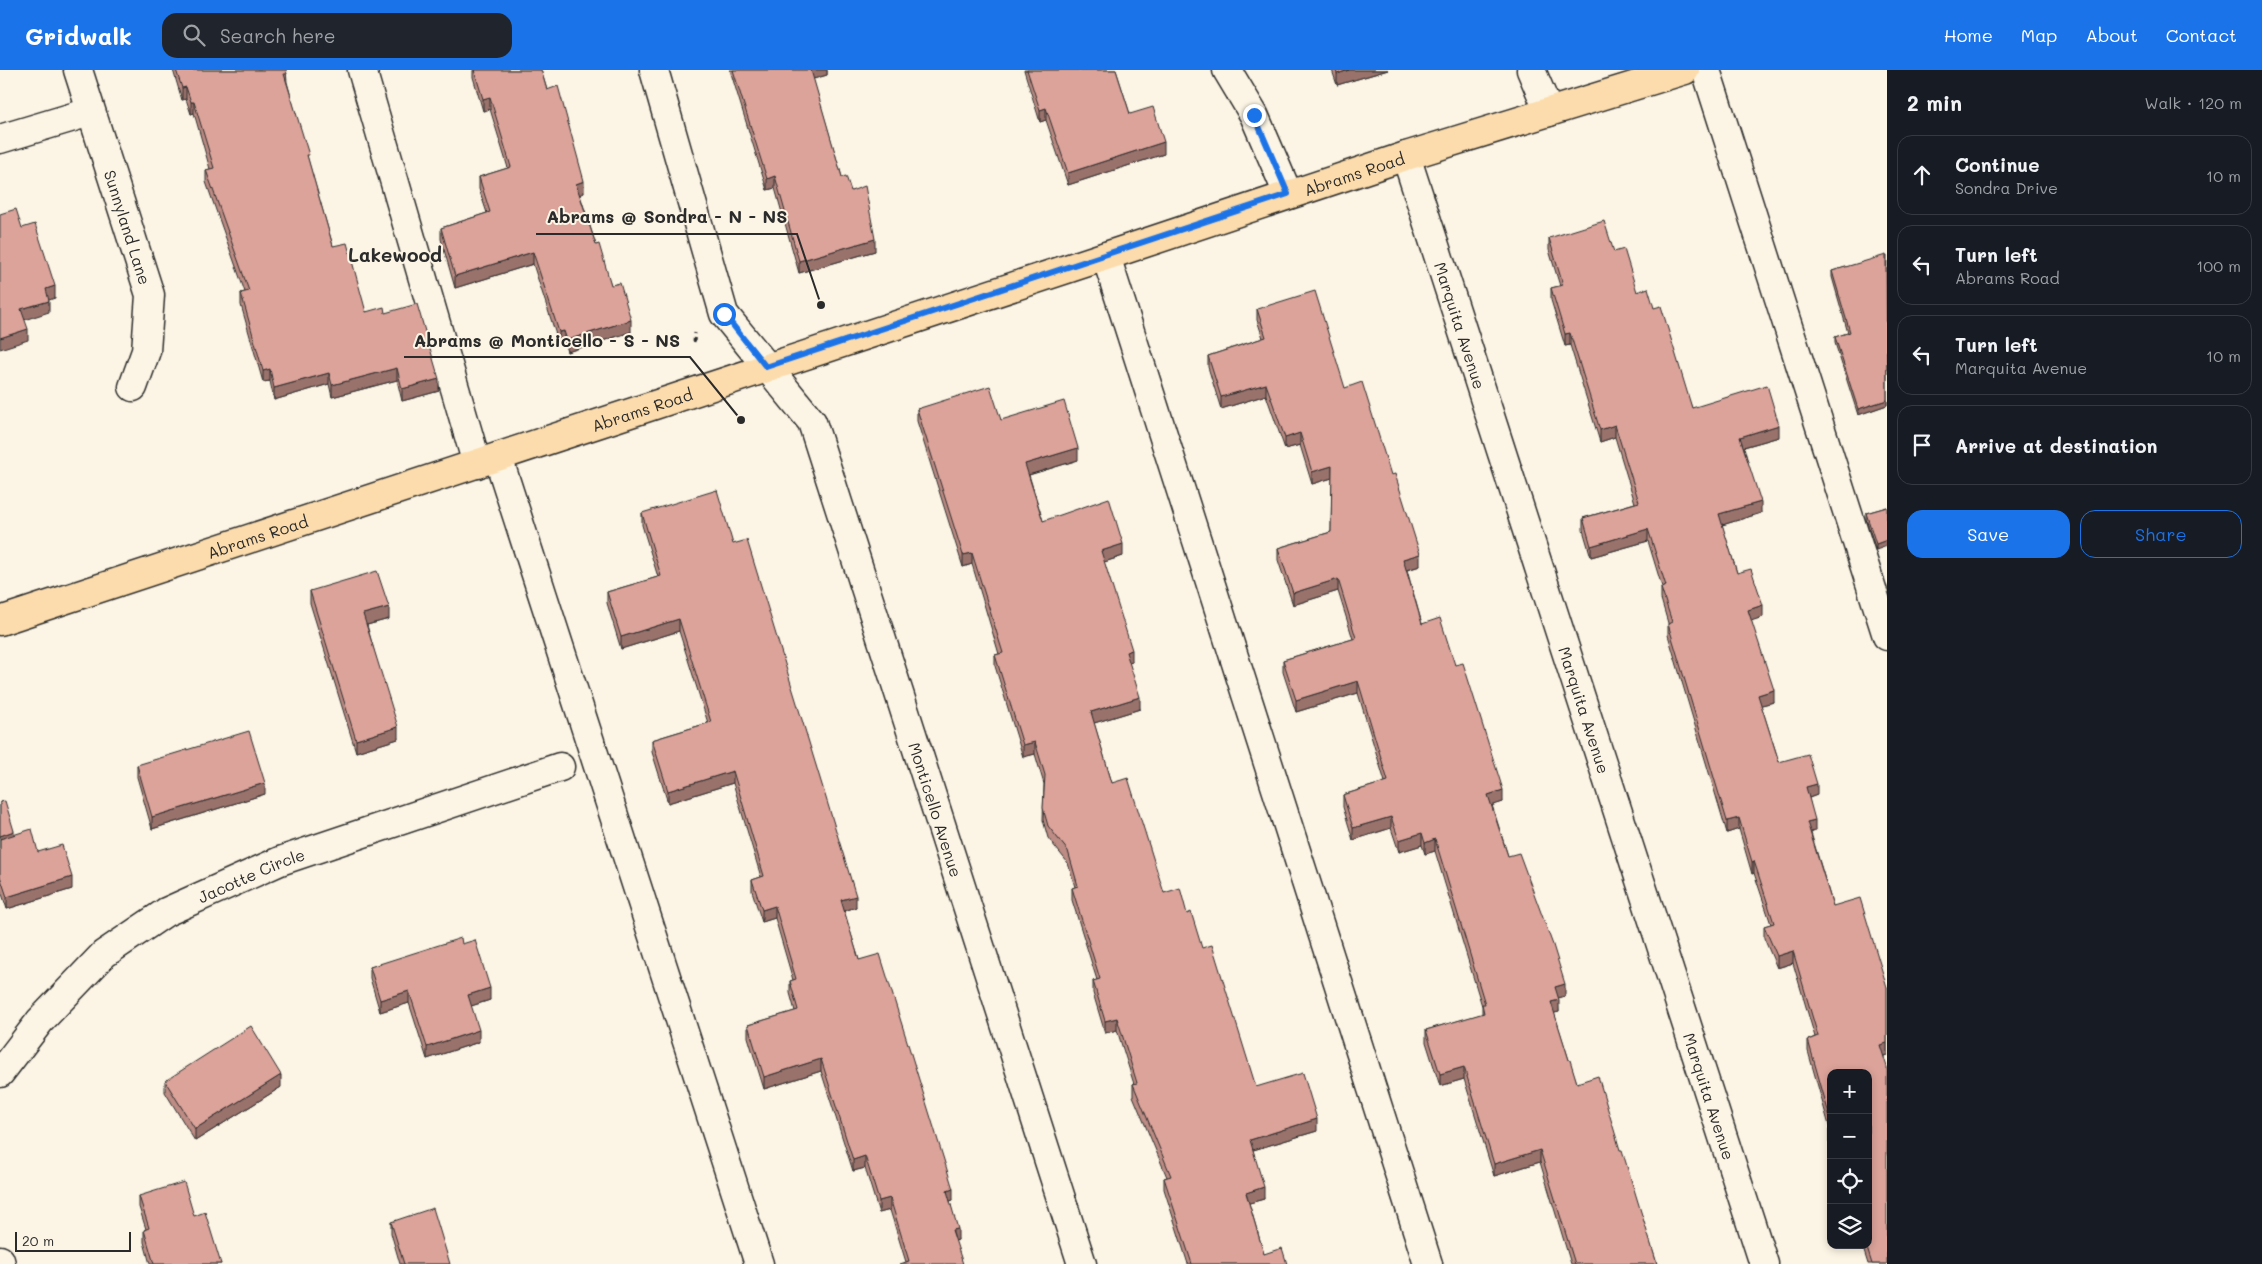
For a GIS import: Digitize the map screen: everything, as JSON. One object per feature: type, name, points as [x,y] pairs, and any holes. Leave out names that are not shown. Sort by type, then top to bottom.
[{"type":"main road","name":"Abrams Road","points":[[0,621],[1106,256],[1288,194],[1685,70]]},
{"type":"street","name":"Sunnyland Lane","points":[[78,70],[150,295],[146,350],[133,387]]},
{"type":"street","points":[[362,70],[487,460],[759,1264]]},
{"type":"street","name":"Monticello Avenue","points":[[654,70],[724,314],[812,422],[1082,1264]]},
{"type":"street","points":[[1227,70],[1254,115],[1288,194]]},
{"type":"street","points":[[1531,70],[1549,112]]},
{"type":"street","points":[[1706,70],[1887,636]]},
{"type":"street","points":[[0,139],[90,112]]},
{"type":"street","name":"Marquita Avenue","points":[[1406,156],[1764,1264]]},
{"type":"street","points":[[1106,256],[1428,1264]]},
{"type":"street","name":"Jacotte Circle","points":[[0,1073],[40,1021],[104,954],[166,912],[280,861],[560,767]]},
{"type":"street","points":[[0,1260],[1,1264]]},
{"type":"building","points":[[176,70],[286,70],[287,74],[284,74],[309,155],[307,155],[333,246],[347,243],[366,312],[384,307],[385,313],[417,304],[439,379],[402,389],[397,368],[332,385],[329,373],[274,388],[270,369],[263,371],[241,293],[249,291],[206,170],[214,168],[194,102],[191,102],[186,87],[182,88]]},
{"type":"building","points":[[474,70],[541,70],[547,90],[558,86],[584,181],[576,184],[596,245],[599,244],[611,285],[620,283],[631,320],[567,340],[564,331],[559,332],[533,252],[455,276],[441,228],[490,212],[479,177],[511,167],[490,97],[483,99]]},
{"type":"building","points":[[733,70],[811,70],[842,177],[846,176],[851,191],[865,186],[875,239],[799,261],[775,176],[767,179]]},
{"type":"building","points":[[1027,70],[1116,70],[1130,114],[1153,107],[1164,142],[1068,173],[1046,108],[1040,110]]},
{"type":"building","points":[[1336,70],[1349,70],[1337,74]]},
{"type":"building","points":[[16,209],[22,228],[35,224],[55,286],[46,289],[49,301],[21,309],[28,329],[0,338],[0,214]]},
{"type":"building","points":[[1604,221],[1614,252],[1624,249],[1637,292],[1648,288],[1654,308],[1661,306],[1692,408],[1767,385],[1779,425],[1740,437],[1761,502],[1719,514],[1737,573],[1751,569],[1763,605],[1748,610],[1774,690],[1758,695],[1779,762],[1808,754],[1817,784],[1806,787],[1815,820],[1807,822],[1833,906],[1860,898],[1887,987],[1887,1043],[1880,1045],[1887,1067],[1887,1264],[1872,1264],[1867,1249],[1872,1249],[1872,1069],[1827,1069],[1827,1107],[1808,1040],[1818,1036],[1793,951],[1777,956],[1764,926],[1774,923],[1754,861],[1752,862],[1739,818],[1727,821],[1668,624],[1672,622],[1661,588],[1666,586],[1648,529],[1591,546],[1583,518],[1639,502],[1615,425],[1600,430],[1570,333],[1565,334],[1551,288],[1563,285],[1549,238]]},
{"type":"building","points":[[1886,255],[1887,400],[1858,409],[1835,337],[1850,332],[1832,271]]},
{"type":"building","points":[[1315,291],[1345,388],[1362,382],[1391,475],[1395,474],[1420,554],[1403,559],[1422,624],[1440,618],[1455,665],[1463,663],[1503,790],[1488,795],[1508,856],[1519,853],[1553,945],[1565,984],[1555,987],[1559,1000],[1551,1002],[1569,1060],[1577,1083],[1598,1076],[1657,1264],[1575,1264],[1540,1150],[1494,1164],[1464,1067],[1440,1074],[1426,1030],[1484,1013],[1482,1004],[1485,1004],[1435,839],[1425,843],[1422,833],[1399,840],[1391,817],[1353,828],[1343,795],[1388,781],[1358,681],[1296,700],[1283,660],[1356,638],[1338,579],[1293,593],[1278,548],[1331,532],[1332,466],[1312,472],[1300,433],[1285,438],[1266,384],[1221,397],[1208,356],[1266,337],[1257,309]]},
{"type":"building","points":[[990,386],[1001,420],[1064,401],[1078,448],[1025,464],[1043,521],[1109,498],[1123,544],[1101,551],[1132,650],[1126,652],[1140,697],[1091,712],[1112,783],[1128,778],[1164,893],[1180,888],[1187,914],[1191,912],[1202,948],[1212,945],[1256,1087],[1303,1073],[1317,1119],[1250,1140],[1264,1187],[1246,1193],[1264,1254],[1282,1248],[1287,1264],[1192,1264],[1164,1178],[1171,1176],[1133,1084],[1137,1083],[1117,1018],[1105,1021],[1093,981],[1100,979],[1072,888],[1078,886],[1068,851],[1048,826],[1043,808],[1045,775],[1035,742],[1023,745],[995,655],[1003,653],[972,553],[963,555],[917,409]]},
{"type":"building","points":[[717,490],[733,544],[747,540],[856,896],[841,900],[859,960],[880,954],[953,1189],[947,1191],[958,1229],[952,1230],[963,1264],[900,1264],[909,1261],[890,1198],[879,1201],[865,1156],[853,1160],[821,1059],[764,1077],[748,1025],[798,1010],[790,981],[796,979],[775,906],[762,910],[752,880],[764,876],[733,771],[668,791],[652,740],[711,722],[679,619],[621,637],[607,592],[661,576],[642,513]]},
{"type":"building","points":[[1887,507],[1887,540],[1876,544],[1866,513]]},
{"type":"building","points":[[377,571],[389,607],[363,614],[398,727],[356,740],[310,591]]},
{"type":"building","points":[[249,731],[265,783],[152,817],[137,765]]},
{"type":"building","points":[[5,801],[14,831],[0,836],[0,802]]},
{"type":"building","points":[[32,829],[38,852],[62,845],[72,877],[7,897],[0,876],[0,839]]},
{"type":"building","points":[[461,938],[462,944],[475,940],[490,988],[468,995],[479,1030],[427,1047],[409,991],[380,1000],[370,967]]},
{"type":"building","points":[[251,1026],[281,1075],[195,1129],[165,1081]]},
{"type":"building","points":[[184,1182],[194,1216],[205,1212],[221,1264],[154,1264],[144,1230],[149,1228],[139,1196]]},
{"type":"building","points":[[433,1208],[450,1264],[404,1264],[391,1222]]},
{"type":"place","name":"Abrams @ Sondra - N - NS","points":[[821,305]]},
{"type":"place","name":"Abrams @ Monticello - S - NS","points":[[741,420]]},
{"type":"district","name":"Lakewood","points":[[395,254]]},
{"type":"route","points":[[724,314],[766,367],[1106,256],[1288,194],[1254,115]]}]
